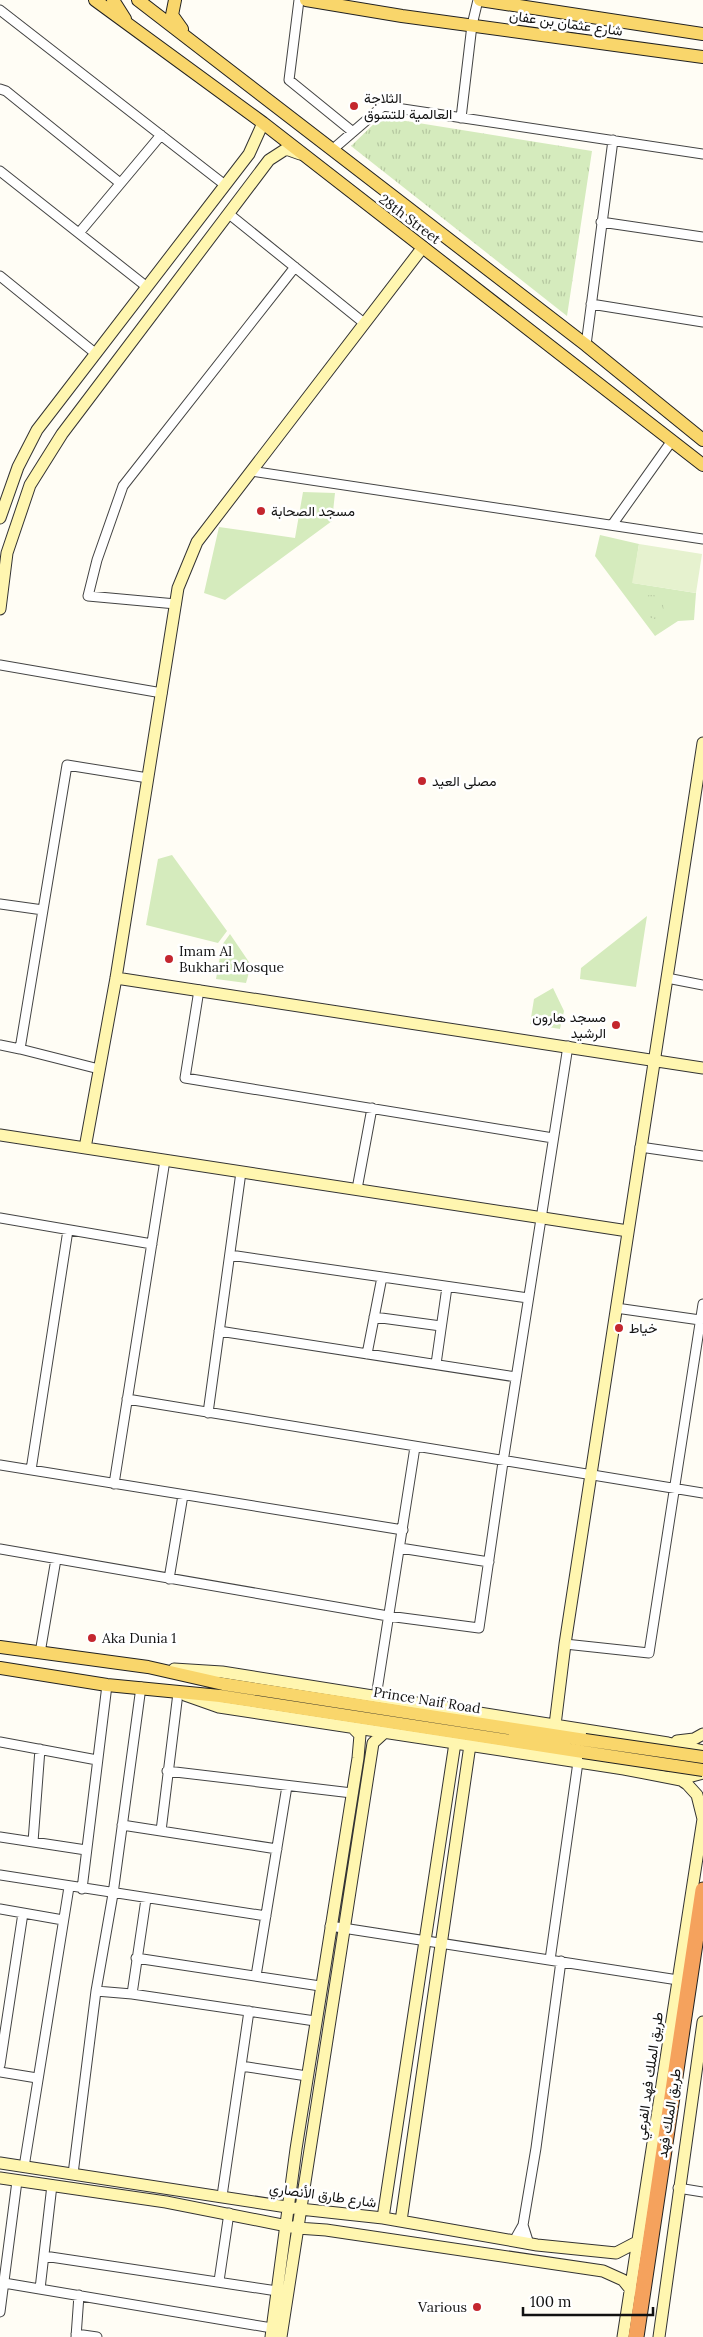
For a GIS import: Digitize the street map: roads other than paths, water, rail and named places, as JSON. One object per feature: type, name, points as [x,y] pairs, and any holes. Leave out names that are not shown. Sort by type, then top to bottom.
[{"type":"highway","name":"طريق الملك فهد","points":[[636,2337],[703,1890]]},
{"type":"highway","name":"طريق الملك فهد","points":[[646,2337],[703,1944]]},
{"type":"main road","name":"28th Street","points":[[95,0],[262,123],[703,465]]},
{"type":"main road","points":[[113,0],[130,26]]},
{"type":"main road","name":"28th Street","points":[[138,0],[586,345],[703,440]]},
{"type":"main road","points":[[175,0],[172,15],[189,39]]},
{"type":"main road","name":"شارع عثمان بن عفان","points":[[306,0],[703,57]]},
{"type":"main road","name":"شارع عثمان بن عفان","points":[[479,0],[703,34]]},
{"type":"main road","name":"Prince Naif Road","points":[[0,1647],[148,1667],[223,1684],[582,1751],[703,1757]]},
{"type":"main road","name":"Prince Naif Road","points":[[0,1668],[106,1685],[220,1696],[703,1771]]},
{"type":"street","points":[[299,0],[289,80],[353,132]]},
{"type":"street","points":[[461,118],[472,25],[479,0]]},
{"type":"street","points":[[0,10],[225,185]]},
{"type":"street","points":[[0,89],[6,91],[120,184]]},
{"type":"street","points":[[332,150],[384,106],[703,154]]},
{"type":"street","points":[[0,518],[3,500],[37,430],[249,154],[262,123]]},
{"type":"street","points":[[79,233],[161,135]]},
{"type":"street","points":[[586,345],[613,140]]},
{"type":"street","points":[[0,609],[7,553],[30,485],[62,434],[269,160],[286,149],[300,154]]},
{"type":"street","points":[[249,154],[257,160],[260,172]]},
{"type":"street","points":[[0,171],[146,287]]},
{"type":"street","points":[[229,214],[364,323]]},
{"type":"street","points":[[601,222],[703,237]]},
{"type":"street","points":[[85,1148],[116,978],[178,588],[197,542],[423,247]]},
{"type":"street","points":[[176,604],[88,596],[100,551],[123,486],[295,267]]},
{"type":"street","points":[[0,276],[95,353]]},
{"type":"street","points":[[591,304],[703,322]]},
{"type":"street","points":[[612,525],[671,442]]},
{"type":"street","points":[[251,471],[703,539]]},
{"type":"street","points":[[0,665],[162,693]]},
{"type":"street","points":[[555,1725],[565,1644],[703,743]]},
{"type":"street","points":[[20,1049],[66,765],[148,778]]},
{"type":"street","points":[[0,904],[43,910]]},
{"type":"street","points":[[116,978],[703,1068]]},
{"type":"street","points":[[667,978],[703,986]]},
{"type":"street","points":[[199,990],[185,1078],[553,1138]]},
{"type":"street","points":[[0,1045],[100,1069]]},
{"type":"street","points":[[0,1549],[388,1616],[479,1628],[540,1218],[568,1046]]},
{"type":"street","points":[[357,1190],[372,1108]]},
{"type":"street","points":[[0,1138],[85,1148],[628,1231]]},
{"type":"street","points":[[640,1147],[703,1156]]},
{"type":"street","points":[[114,1484],[165,1160]]},
{"type":"street","points":[[208,1413],[241,1172]]},
{"type":"street","points":[[0,1218],[152,1244]]},
{"type":"street","points":[[31,1470],[68,1230]]},
{"type":"street","points":[[230,1255],[528,1298]]},
{"type":"street","points":[[367,1354],[382,1277]]},
{"type":"street","points":[[436,1364],[446,1287]]},
{"type":"street","points":[[565,1644],[649,1653],[703,1304]]},
{"type":"street","points":[[616,1308],[701,1324]]},
{"type":"street","points":[[374,1317],[441,1326]]},
{"type":"street","points":[[219,1331],[516,1377]]},
{"type":"street","points":[[127,1399],[674,1490],[703,1493]]},
{"type":"street","points":[[376,1697],[415,1447]]},
{"type":"street","points":[[0,1465],[403,1530]]},
{"type":"street","points":[[169,1579],[183,1495]]},
{"type":"street","points":[[400,1548],[488,1562]]},
{"type":"street","points":[[40,1653],[56,1559]]},
{"type":"street","name":"Prince Naif Road","points":[[148,1667],[222,1672],[668,1742]]},
{"type":"street","points":[[82,1889],[106,1685]]},
{"type":"street","points":[[73,2174],[96,1992],[112,1894],[141,1687]]},
{"type":"street","points":[[161,1831],[178,1693]]},
{"type":"street","name":"Prince Naif Road","points":[[178,1693],[219,1707],[455,1743],[582,1751],[614,1767],[658,1775]]},
{"type":"street","points":[[281,2337],[307,2076],[360,1735],[352,1727]]},
{"type":"street","points":[[294,2208],[345,1928],[373,1743],[385,1732]]},
{"type":"street","points":[[668,1742],[694,1739],[703,1734]]},
{"type":"street","points":[[614,1767],[624,1760],[627,1749],[626,1743],[617,1735]]},
{"type":"street","points":[[0,1742],[97,1760]]},
{"type":"street","points":[[668,1742],[703,1750]]},
{"type":"street","points":[[383,2218],[455,1743]]},
{"type":"street","points":[[401,2221],[470,1745]]},
{"type":"street","points":[[33,1842],[40,1749]]},
{"type":"street","points":[[550,1960],[582,1751]]},
{"type":"street","points":[[167,1771],[352,1793]]},
{"type":"street","points":[[658,1775],[692,1776],[703,1771]]},
{"type":"street","points":[[658,1775],[681,1780],[693,1789],[700,1804],[703,1819]]},
{"type":"street","points":[[449,1782],[465,1784]]},
{"type":"street","points":[[256,1976],[287,1786]]},
{"type":"street","name":"طريق الملك فهد الفرعي","points":[[623,2337],[640,2240],[678,1980],[699,1868],[703,1819]]},
{"type":"street","points":[[122,1825],[277,1849]]},
{"type":"street","points":[[0,1837],[86,1850]]},
{"type":"street","points":[[0,1875],[112,1894],[266,1916]]},
{"type":"street","points":[[24,2166],[69,1887]]},
{"type":"street","points":[[132,1994],[146,1899]]},
{"type":"street","points":[[0,1909],[63,1920]]},
{"type":"street","points":[[0,2065],[4,2015],[23,1913]]},
{"type":"street","points":[[330,1926],[678,1980]]},
{"type":"street","points":[[136,1958],[320,1986]]},
{"type":"street","points":[[514,2241],[523,2225],[536,2148],[561,1961]]},
{"type":"street","points":[[96,1992],[132,1994],[315,2021]]},
{"type":"street","points":[[222,2196],[249,2011]]},
{"type":"street","points":[[659,2337],[678,2188],[703,2022]]},
{"type":"street","points":[[241,2066],[307,2076]]},
{"type":"street","points":[[0,2072],[37,2078]]},
{"type":"street","name":"شارع طارق الأنصاري","points":[[0,2163],[294,2208],[383,2218],[529,2244],[616,2253],[640,2240]]},
{"type":"street","points":[[0,2178],[229,2213],[292,2227],[326,2230],[603,2271],[624,2280],[631,2290]]},
{"type":"street","points":[[0,2312],[4,2283],[5,2240],[17,2180]]},
{"type":"street","points":[[40,2288],[52,2186]]},
{"type":"street","points":[[678,2188],[703,2192]]},
{"type":"street","points":[[219,2281],[229,2213]]},
{"type":"street","points":[[523,2225],[529,2244]]},
{"type":"street","points":[[4,2283],[79,2295],[272,2332],[277,2291],[292,2227]]},
{"type":"street","points":[[44,2256],[277,2291]]},
{"type":"street","points":[[79,2295],[76,2335],[97,2337]]},
{"type":"place","name":"الثلاجة العالمية للتسوق","points":[[354,106]]},
{"type":"place","name":"مسجد الصحابة","points":[[261,511]]},
{"type":"place","name":"مصلى العيد","points":[[422,781]]},
{"type":"place","name":"Imam Al Bukhari Mosque","points":[[169,959]]},
{"type":"place","name":"مسجد هارون الرشيد","points":[[616,1025]]},
{"type":"place","name":"خياط","points":[[619,1328]]},
{"type":"place","name":"Aka Dunia 1","points":[[92,1638]]},
{"type":"place","name":"Various","points":[[477,2307]]}]
